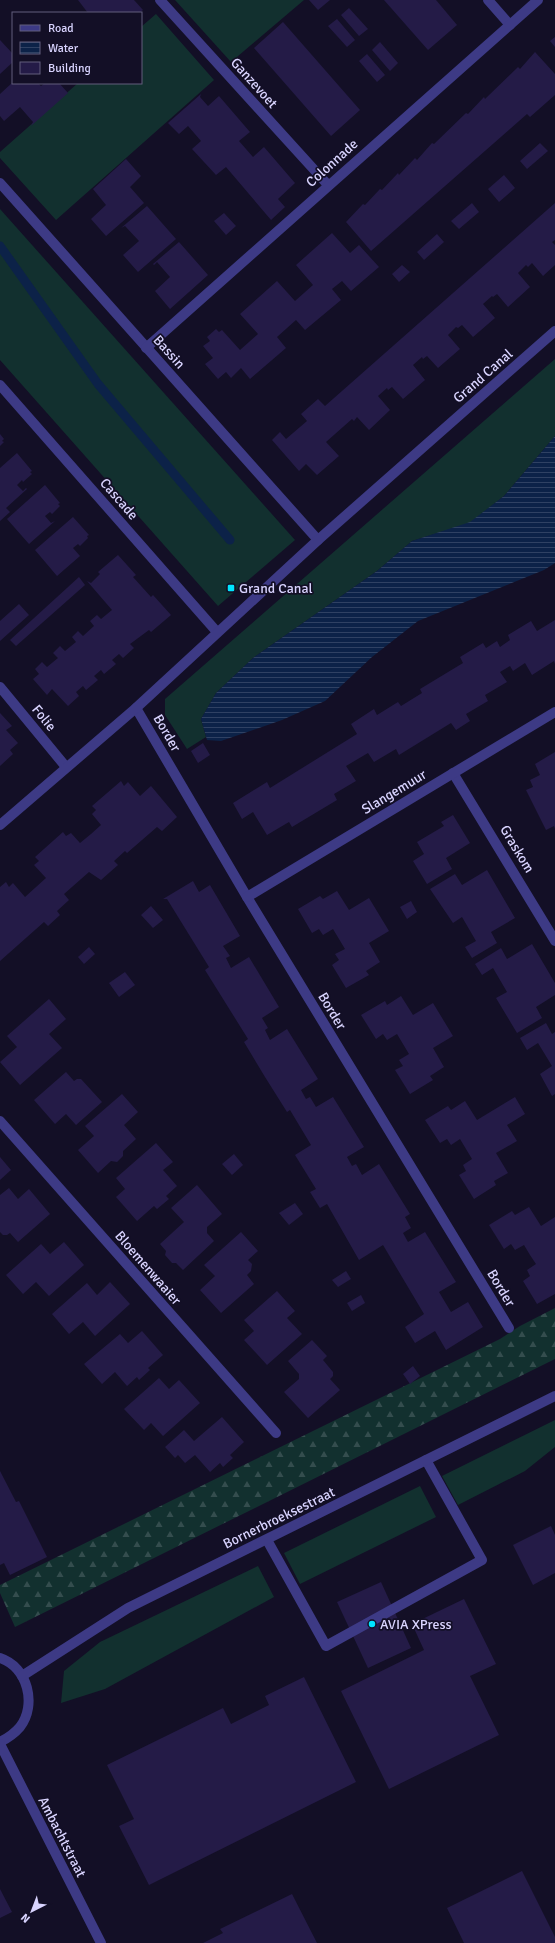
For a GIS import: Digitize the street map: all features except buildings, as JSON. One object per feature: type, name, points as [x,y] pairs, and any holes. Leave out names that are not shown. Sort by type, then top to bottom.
[{"type":"street","name":"Ganzevoet","points":[[160,0],[328,185]]},
{"type":"street","points":[[488,0],[510,25]]},
{"type":"street","name":"Colonnade","points":[[146,348],[538,0]]},
{"type":"street","name":"Bassin","points":[[0,183],[318,540]]},
{"type":"street","name":"Grand Canal","points":[[0,825],[136,708],[318,540],[555,331]]},
{"type":"street","name":"Cascade","points":[[0,385],[218,632]]},
{"type":"street","name":"Folie","points":[[0,687],[66,767]]},
{"type":"street","name":"Border","points":[[136,708],[247,897],[508,1328]]},
{"type":"street","name":"Slangemuur","points":[[247,897],[555,712]]},
{"type":"street","name":"Graskom","points":[[453,773],[555,941]]},
{"type":"street","name":"Bloemenwaaier","points":[[0,1121],[276,1433]]},
{"type":"street","name":"Bornerbroeksestraat","points":[[22,1676],[128,1608],[555,1396]]},
{"type":"street","points":[[267,1540],[326,1646],[482,1560],[426,1460]]},
{"type":"street","points":[[0,1658],[14,1666],[22,1676],[28,1688],[29,1702],[27,1715],[20,1727],[11,1736],[0,1743]]},
{"type":"street","name":"Ambachtstraat","points":[[0,1743],[101,1943]]},
{"type":"green space","points":[[175,0],[304,0],[231,62]]},
{"type":"green space","points":[[156,14],[214,80],[56,220],[0,158],[0,152],[77,84],[142,84],[142,26]]},
{"type":"green space","points":[[0,209],[295,540],[218,606],[0,360]]},
{"type":"green space","points":[[555,359],[555,436],[504,496],[470,523],[412,541],[377,571],[253,658],[216,693],[201,719],[206,737],[187,749],[165,715],[165,699]]},
{"type":"green space","points":[[555,1308],[555,1359],[15,1627],[0,1593],[0,1585],[500,1339],[520,1326]]},
{"type":"green space","points":[[555,1420],[555,1447],[525,1471],[458,1505],[442,1476]]},
{"type":"green space","points":[[420,1486],[436,1517],[300,1584],[284,1553]]},
{"type":"green space","points":[[258,1566],[274,1597],[105,1689],[61,1703],[64,1671],[100,1642]]},
{"type":"water","points":[[555,436],[555,563],[544,570],[418,621],[372,657],[325,701],[282,720],[221,741],[207,740],[201,719],[216,693],[253,658],[377,571],[412,541],[470,522],[504,496]]},
{"type":"waterway","points":[[0,246],[98,384],[230,540]]},
{"type":"place","name":"Grand Canal","points":[[231,588]]},
{"type":"place","name":"AVIA XPress","points":[[372,1624]]}]
